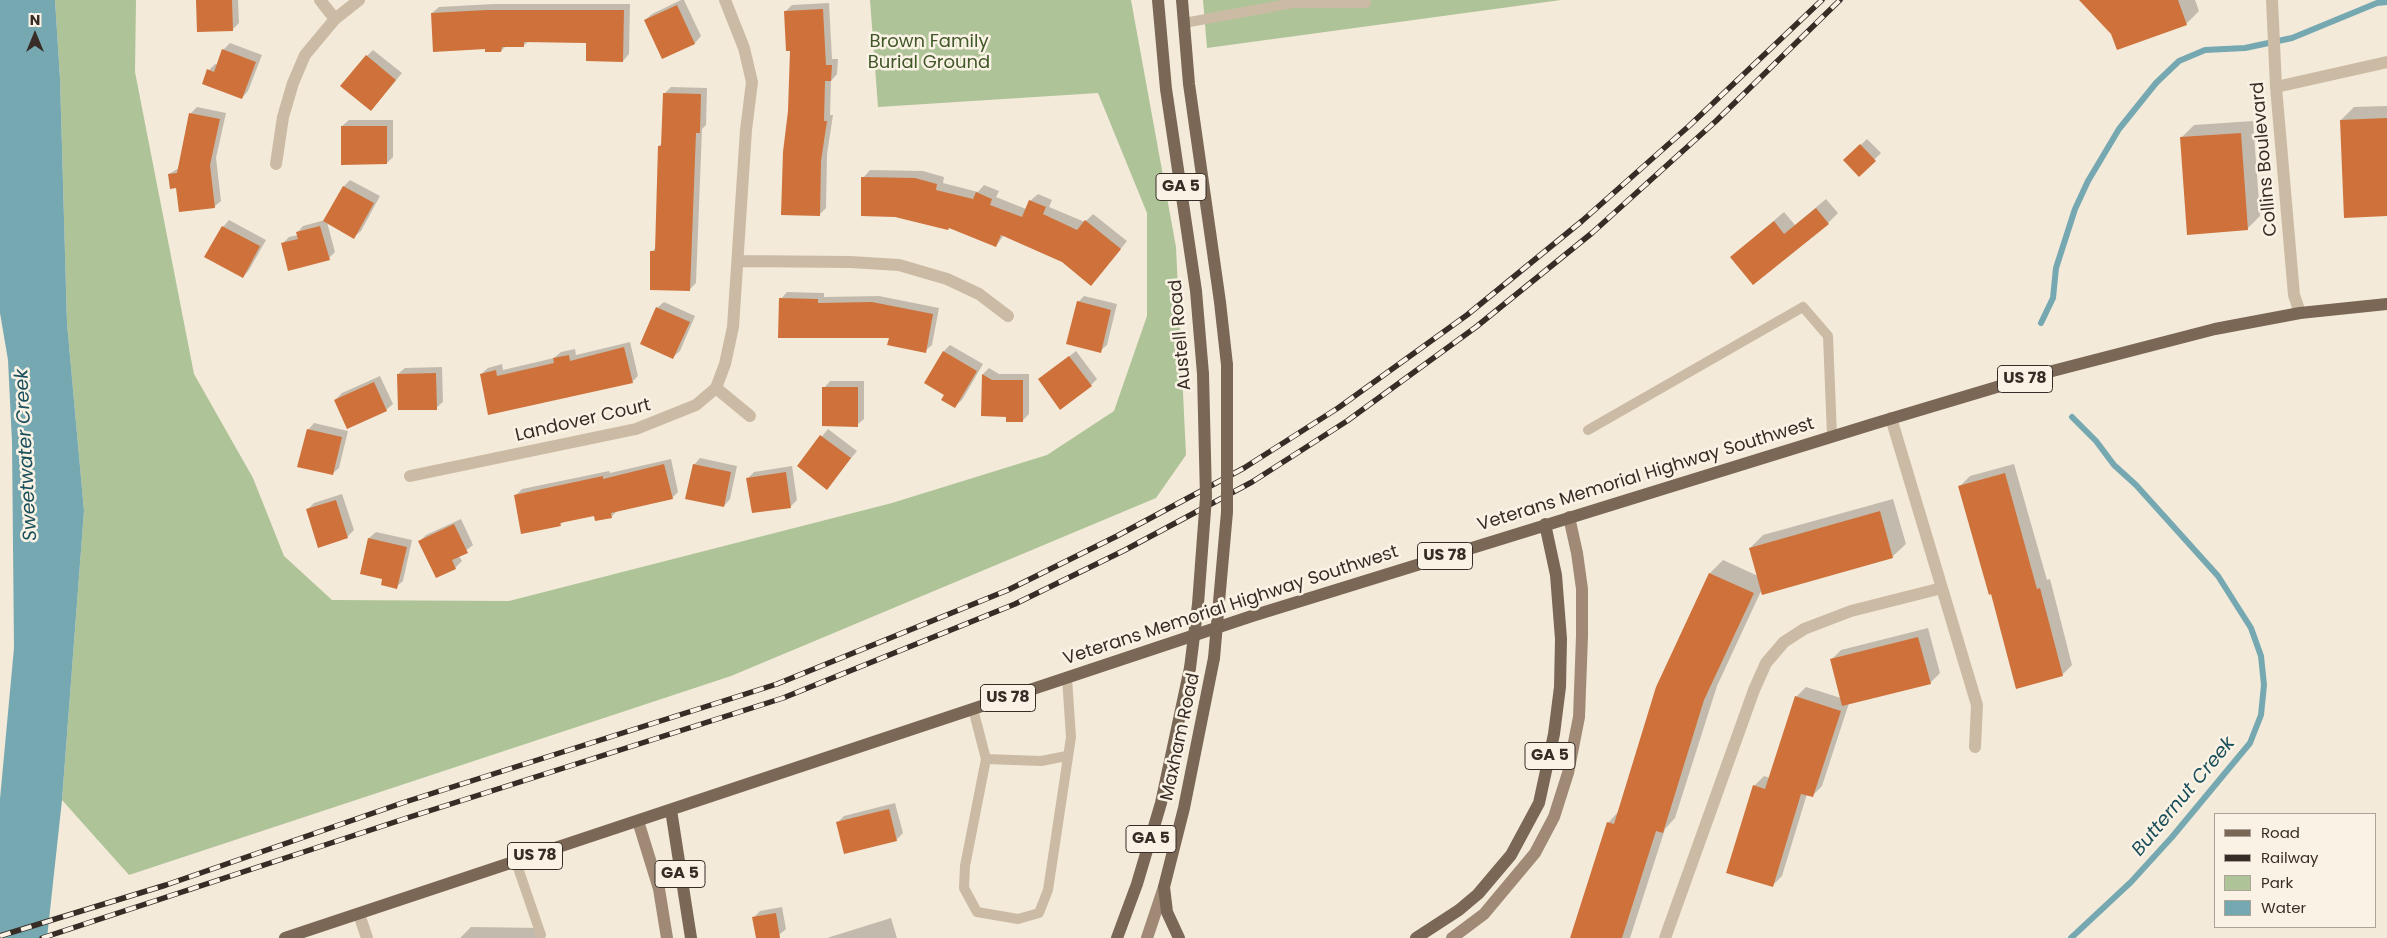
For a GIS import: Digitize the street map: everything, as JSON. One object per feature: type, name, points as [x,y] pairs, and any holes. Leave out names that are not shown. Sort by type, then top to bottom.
[{"type":"main road","name":"Austell Road","points":[[1158,0],[1166,89],[1196,291],[1204,374],[1206,497],[1190,668]]},
{"type":"main road","name":"GA 5","points":[[1182,0],[1184,23]]},
{"type":"main road","name":"Maxham Road","points":[[1147,938],[1164,887],[1201,729],[1214,658],[1227,512],[1226,365],[1220,302],[1189,84],[1184,23]]},
{"type":"main road","name":"Veterans Memorial Highway Southwest","points":[[671,810],[1252,616],[1891,418],[2037,375],[2215,329],[2300,313],[2387,304]]},
{"type":"main road","points":[[1452,938],[1484,914],[1536,853],[1554,817],[1568,773],[1579,717],[1582,636],[1582,589],[1569,517]]},
{"type":"main road","name":"GA 5","points":[[1416,938],[1459,910],[1478,894],[1511,855],[1539,803],[1555,726],[1561,639],[1556,575],[1545,524]]},
{"type":"main road","name":"Maxham Road","points":[[1117,938],[1152,835],[1176,738],[1190,668]]},
{"type":"main road","name":"GA 5","points":[[671,810],[691,938]]},
{"type":"main road","name":"US 78","points":[[285,938],[671,810]]},
{"type":"main road","points":[[638,821],[658,890],[666,938]]},
{"type":"main road","name":"GA 5","points":[[1164,887],[1167,912],[1179,938]]},
{"type":"street","points":[[320,0],[335,19]]},
{"type":"street","points":[[276,164],[284,116],[293,83],[305,55],[335,19],[359,0]]},
{"type":"street","name":"Landover Court","points":[[410,476],[636,429],[696,405],[716,388],[725,364],[733,327],[739,261],[746,130],[752,82],[744,48],[725,0]]},
{"type":"street","name":"Collins Boulevard","points":[[2272,0],[2276,87],[2294,295],[2300,313]]},
{"type":"street","points":[[2276,87],[2387,62]]},
{"type":"street","points":[[739,261],[850,262],[899,265],[948,280],[979,294],[1008,316]]},
{"type":"street","points":[[716,388],[750,416]]},
{"type":"street","points":[[1891,418],[1977,705],[1975,747]]},
{"type":"street","points":[[1665,938],[1751,699],[1766,663],[1784,642],[1804,629],[1850,611],[1942,588]]},
{"type":"street","points":[[359,914],[367,938]]},
{"type":"lane","points":[[1184,23],[1293,2],[1347,1],[1366,3]]},
{"type":"lane","points":[[1588,430],[1803,307],[1828,336],[1832,436]]},
{"type":"lane","points":[[973,709],[986,758],[966,866],[964,888],[977,912],[1018,919],[1039,913],[1048,890],[1070,737],[1067,678]]},
{"type":"lane","points":[[986,758],[1041,761],[1067,756]]},
{"type":"lane","points":[[516,862],[541,935]]},
{"type":"green space","name":"Brown Family Burial Ground","points":[[55,0],[136,0],[135,72],[194,374],[253,478],[284,556],[332,600],[509,601],[892,503],[1047,455],[1114,411],[1147,316],[1147,213],[1098,93],[878,107],[870,0],[1131,0],[1176,247],[1186,455],[1156,498],[731,676],[129,875],[62,800],[84,511],[67,323],[60,78]]},
{"type":"green space","points":[[1203,0],[1561,0],[1207,48]]},
{"type":"water","name":"Sweetwater Creek","points":[[0,0],[55,0],[60,78],[67,323],[84,511],[62,800],[47,938],[0,938],[0,799],[14,648],[12,442],[8,360],[0,313]]},
{"type":"building","points":[[196,0],[232,0],[233,31],[197,32]]},
{"type":"building","points":[[2079,0],[2178,0],[2187,25],[2117,50],[2111,34]]},
{"type":"building","points":[[677,5],[695,44],[662,59],[644,20]]},
{"type":"building","points":[[823,9],[826,65],[832,65],[831,81],[825,81],[824,121],[827,121],[821,161],[820,216],[781,215],[790,51],[786,51],[784,11]]},
{"type":"building","points":[[486,10],[624,10],[623,62],[586,61],[586,43],[524,42],[524,47],[502,47],[501,52],[485,52],[485,49],[433,52],[431,13]]},
{"type":"building","points":[[222,49],[256,62],[242,99],[202,84],[207,69],[214,72]]},
{"type":"building","points":[[366,55],[396,80],[371,111],[340,86]]},
{"type":"building","points":[[663,93],[701,94],[700,133],[696,133],[690,291],[650,290],[650,251],[655,251],[658,146],[661,146]]},
{"type":"building","points":[[189,113],[220,119],[210,165],[215,208],[179,212],[176,188],[170,189],[168,174],[177,173]]},
{"type":"building","points":[[2387,118],[2387,216],[2344,218],[2340,120]]},
{"type":"building","points":[[341,126],[387,126],[387,164],[341,165]]},
{"type":"building","points":[[2241,133],[2248,230],[2187,235],[2180,137]]},
{"type":"building","points":[[1860,144],[1876,161],[1859,177],[1843,160]]},
{"type":"building","points":[[861,177],[915,178],[937,184],[936,190],[973,199],[976,192],[992,199],[990,205],[1022,217],[1029,200],[1046,207],[1043,214],[1077,230],[1085,220],[1121,249],[1091,286],[1062,262],[1001,235],[996,247],[949,228],[948,230],[895,217],[861,216]]},
{"type":"building","points":[[343,186],[374,203],[354,239],[323,221]]},
{"type":"building","points":[[1816,208],[1829,224],[1753,285],[1730,257],[1774,221],[1784,234]]},
{"type":"building","points":[[222,226],[260,246],[243,278],[204,257]]},
{"type":"building","points":[[320,226],[330,260],[288,271],[281,243],[298,239],[296,232]]},
{"type":"building","points":[[779,298],[818,299],[818,303],[872,302],[933,314],[926,353],[887,345],[889,338],[778,338]]},
{"type":"building","points":[[1077,301],[1111,310],[1101,353],[1066,344]]},
{"type":"building","points":[[656,307],[690,322],[673,359],[640,344]]},
{"type":"building","points":[[624,347],[633,383],[488,415],[480,374],[496,370],[497,376],[554,363],[553,358],[569,355],[570,361]]},
{"type":"building","points":[[943,351],[977,371],[955,408],[941,400],[944,395],[924,383]]},
{"type":"building","points":[[1069,356],[1092,386],[1060,410],[1038,379]]},
{"type":"building","points":[[436,373],[437,410],[398,410],[397,374]]},
{"type":"building","points":[[982,374],[992,380],[1023,380],[1023,422],[1006,422],[1006,417],[981,416]]},
{"type":"building","points":[[374,382],[387,411],[347,429],[334,400]]},
{"type":"building","points":[[822,387],[858,387],[858,427],[822,426]]},
{"type":"building","points":[[307,429],[342,437],[333,475],[297,467]]},
{"type":"building","points":[[820,435],[851,458],[827,490],[797,466]]},
{"type":"building","points":[[664,464],[673,499],[611,513],[612,518],[595,521],[594,516],[560,523],[561,526],[521,534],[514,495],[603,476],[603,479]]},
{"type":"building","points":[[693,464],[731,472],[724,507],[685,499]]},
{"type":"building","points":[[786,472],[791,508],[752,513],[746,478]]},
{"type":"building","points":[[2005,473],[2037,589],[2040,588],[2063,676],[2016,689],[1991,594],[1989,595],[1958,486]]},
{"type":"building","points":[[336,500],[348,538],[318,548],[306,509]]},
{"type":"building","points":[[1880,511],[1893,558],[1762,595],[1749,548]]},
{"type":"building","points":[[454,524],[468,553],[452,560],[456,569],[436,578],[418,541]]},
{"type":"building","points":[[368,538],[407,547],[397,589],[381,585],[382,579],[360,574]]},
{"type":"building","points":[[1709,573],[1754,593],[1704,700],[1663,833],[1656,831],[1622,938],[1570,938],[1607,822],[1614,824],[1656,687]]},
{"type":"building","points":[[1918,637],[1931,684],[1842,706],[1830,659]]},
{"type":"building","points":[[1795,696],[1841,711],[1813,797],[1801,794],[1773,887],[1726,873],[1753,785],[1765,789]]},
{"type":"building","points":[[889,809],[897,841],[844,854],[836,822]]},
{"type":"building","points":[[776,913],[780,938],[756,938],[752,917]]},
{"type":"waterway","name":"Butternut Creek","points":[[2041,323],[2053,298],[2056,268],[2075,209],[2088,181],[2119,129],[2156,83],[2179,61],[2205,50],[2245,48],[2292,38],[2377,3],[2387,2]]},
{"type":"waterway","name":"Butternut Creek","points":[[2071,938],[2131,882],[2172,837],[2250,743],[2261,715],[2264,685],[2261,656],[2251,628],[2218,576],[2136,485],[2114,465],[2096,441],[2072,417]]},
{"type":"railway","points":[[0,936],[166,885],[405,802],[777,684],[1008,590],[1117,536],[1244,468],[1338,408],[1467,315],[1582,221],[1689,126],[1822,0]]},
{"type":"railway","points":[[42,938],[410,817],[783,698],[1015,604],[1125,550],[1252,482],[1347,421],[1476,327],[1592,233],[1716,121],[1840,0]]}]
